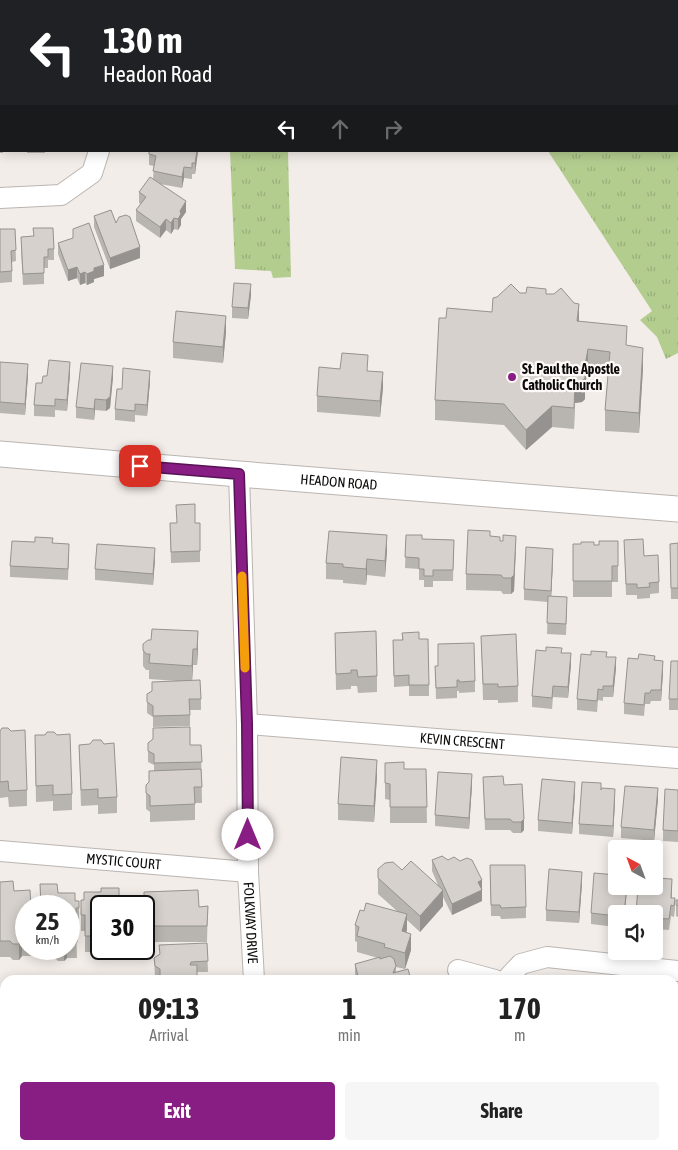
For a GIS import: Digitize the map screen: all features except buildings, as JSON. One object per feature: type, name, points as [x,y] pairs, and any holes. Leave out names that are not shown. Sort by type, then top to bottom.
[{"type":"street","points":[[0,198],[61,196],[92,173],[99,152]]},
{"type":"street","name":"HEADON ROAD","points":[[0,454],[678,509]]},
{"type":"street","name":"FOLKWAY DRIVE","points":[[239,474],[247,724],[248,872],[254,975]]},
{"type":"street","name":"KEVIN CRESCENT","points":[[247,724],[678,758]]},
{"type":"street","name":"MYSTIC COURT","points":[[0,851],[248,872]]},
{"type":"street","points":[[511,975],[521,964],[547,957],[678,971]]},
{"type":"street","points":[[458,970],[476,975]]},
{"type":"green space","points":[[230,152],[288,152],[291,277],[273,278],[271,271],[235,269]]},
{"type":"green space","points":[[549,152],[678,152],[678,353],[666,359],[657,337],[640,320],[652,311]]},
{"type":"slow traffic","points":[[242,576],[245,668]]},
{"type":"place","name":"St. Paul the Apostle Catholic Church","points":[[512,377]]},
{"type":"route","points":[[140,466],[239,474],[247,724],[248,835]]}]
